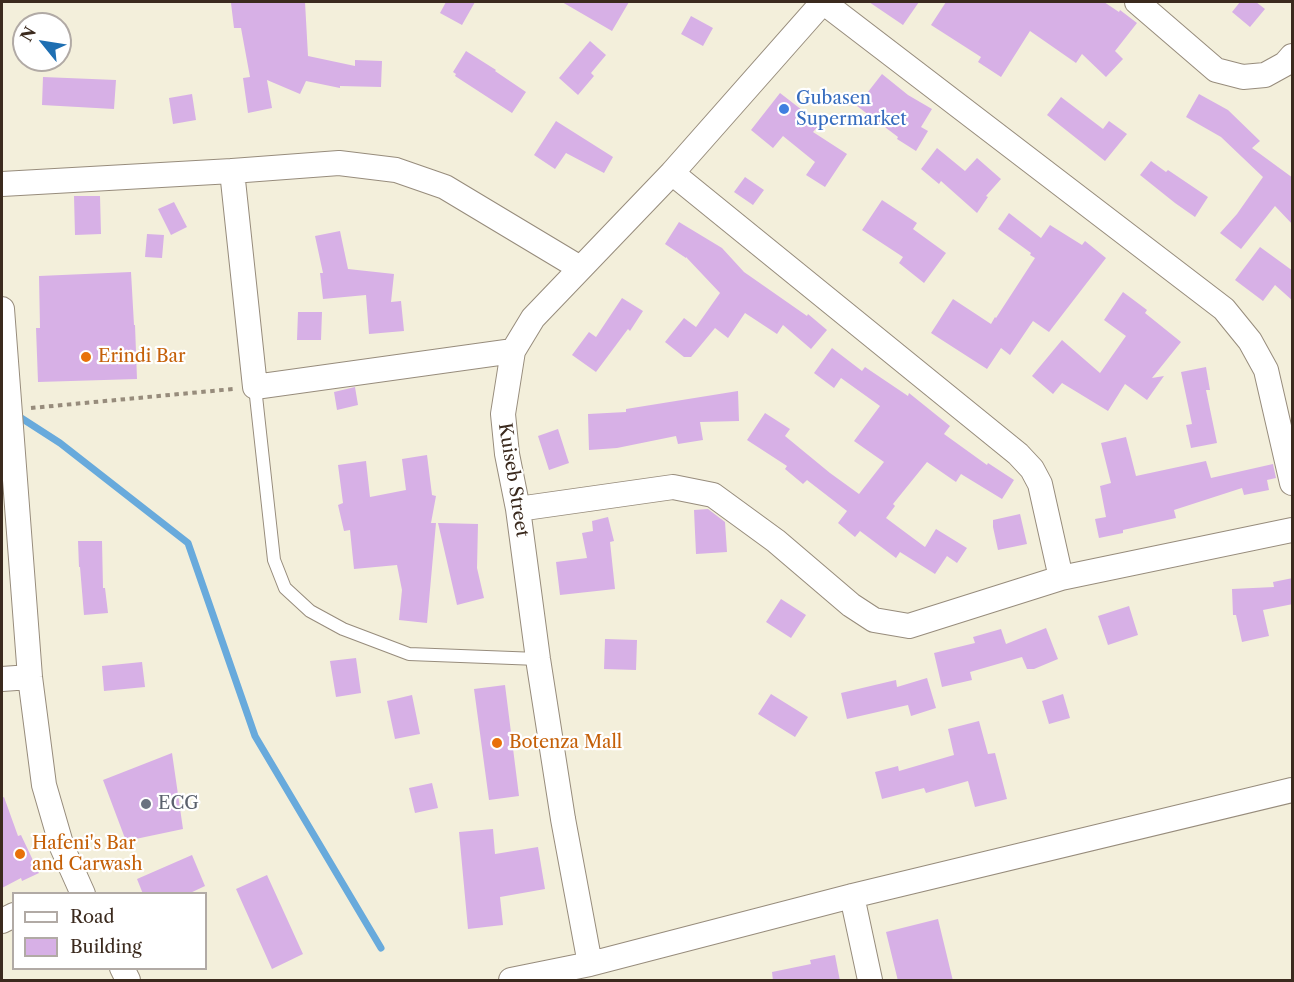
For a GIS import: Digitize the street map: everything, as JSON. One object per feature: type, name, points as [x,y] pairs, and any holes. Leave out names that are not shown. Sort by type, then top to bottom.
[{"type":"street","name":"Kuiseb Street","points":[[590,964],[563,819],[518,509],[507,454],[503,414],[513,351],[533,318],[672,173],[823,2]]},
{"type":"street","points":[[823,2],[1224,309],[1250,341],[1266,370],[1293,483]]},
{"type":"street","points":[[1137,2],[1216,70],[1243,77],[1265,75],[1285,64],[1293,56]]},
{"type":"street","points":[[2,184],[339,163],[396,170],[445,187],[580,268]]},
{"type":"street","points":[[232,171],[255,387],[513,351]]},
{"type":"street","points":[[672,173],[1025,461],[1040,484],[1061,578]]},
{"type":"street","points":[[2,309],[30,676],[44,784],[75,891]]},
{"type":"street","points":[[518,509],[673,487],[713,495],[776,541],[851,605],[874,620],[909,626],[1061,578],[1293,530]]},
{"type":"street","points":[[2,679],[30,676]]},
{"type":"street","points":[[512,981],[590,964],[852,896],[1293,790]]},
{"type":"street","points":[[852,896],[870,981]]},
{"type":"lane","points":[[255,387],[274,560],[285,588],[310,610],[343,629],[409,654],[538,659]]},
{"type":"path","points":[[9,410],[255,387]]},
{"type":"building","points":[[305,2],[308,56],[355,66],[355,60],[382,61],[381,87],[340,86],[340,88],[306,81],[300,94],[267,80],[272,108],[248,113],[243,78],[250,77],[241,28],[234,28],[231,3]]},
{"type":"building","points":[[446,2],[475,2],[462,25],[440,13]]},
{"type":"building","points":[[562,2],[629,2],[612,31]]},
{"type":"building","points":[[869,2],[919,2],[903,25]]},
{"type":"building","points":[[946,2],[1104,2],[1119,12],[1120,10],[1137,23],[1115,51],[1123,59],[1106,77],[1082,54],[1076,63],[1030,31],[1001,77],[978,62],[981,57],[931,25]]},
{"type":"building","points":[[1240,2],[1256,2],[1265,9],[1250,27],[1232,12]]},
{"type":"building","points":[[691,16],[713,28],[703,46],[681,34]]},
{"type":"building","points":[[590,41],[606,55],[591,73],[594,76],[578,95],[559,78]]},
{"type":"building","points":[[466,51],[526,92],[512,113],[455,76],[453,72]]},
{"type":"building","points":[[882,74],[908,95],[932,109],[921,127],[928,131],[916,151],[897,139],[898,137],[857,106]]},
{"type":"building","points":[[43,77],[116,80],[114,109],[42,105]]},
{"type":"building","name":"Gubasen Supermarket","points":[[780,93],[820,124],[813,132],[847,154],[825,187],[806,175],[815,162],[783,136],[773,148],[751,130]]},
{"type":"building","points":[[192,94],[196,120],[173,124],[169,98]]},
{"type":"building","points":[[1199,94],[1228,110],[1260,141],[1252,148],[1293,178],[1293,225],[1275,206],[1241,249],[1220,233],[1237,214],[1263,177],[1221,137],[1186,117]]},
{"type":"building","points":[[1061,97],[1103,129],[1109,121],[1127,134],[1105,161],[1047,115]]},
{"type":"building","points":[[556,121],[613,157],[604,173],[566,153],[555,169],[534,155]]},
{"type":"building","points":[[937,148],[965,171],[977,158],[1001,179],[986,196],[988,197],[977,213],[941,181],[939,184],[921,169]]},
{"type":"building","points":[[1151,161],[1208,197],[1195,217],[1140,175]]},
{"type":"building","points":[[745,177],[764,190],[753,205],[734,192]]},
{"type":"building","points":[[74,196],[100,196],[101,234],[75,235]]},
{"type":"building","points":[[882,200],[917,223],[913,229],[946,253],[924,283],[899,263],[903,257],[862,230]]},
{"type":"building","points":[[174,202],[187,227],[171,235],[158,209]]},
{"type":"building","points":[[1009,213],[1041,238],[1050,225],[1082,245],[1085,241],[1106,258],[1049,332],[1033,321],[1010,355],[1001,348],[987,369],[931,333],[953,299],[991,324],[1035,258],[998,229]]},
{"type":"building","points":[[679,222],[722,248],[744,272],[807,316],[808,314],[827,330],[811,349],[783,325],[777,334],[745,313],[728,338],[715,328],[691,357],[684,357],[665,342],[684,318],[696,327],[720,293],[686,257],[665,244]]},
{"type":"building","points":[[340,231],[348,269],[394,274],[391,302],[401,301],[404,331],[369,334],[366,295],[323,299],[320,273],[323,273],[315,236]]},
{"type":"building","points":[[147,234],[164,235],[162,258],[145,257]]},
{"type":"building","points":[[1260,247],[1293,271],[1293,301],[1275,285],[1263,301],[1235,280]]},
{"type":"building","points":[[131,272],[137,379],[38,382],[36,328],[40,328],[39,276]]},
{"type":"building","points":[[1123,292],[1147,310],[1145,313],[1181,342],[1152,378],[1164,376],[1147,400],[1125,384],[1108,411],[1062,383],[1053,394],[1032,376],[1062,340],[1100,373],[1126,336],[1104,320]]},
{"type":"building","points":[[622,298],[643,311],[630,331],[628,329],[596,372],[572,355],[589,332],[596,337]]},
{"type":"building","points":[[298,312],[322,312],[321,340],[297,340]]},
{"type":"building","points":[[832,348],[862,371],[865,367],[908,396],[909,393],[950,426],[944,434],[987,465],[988,463],[1014,480],[1002,499],[961,474],[956,482],[927,462],[893,504],[895,506],[886,518],[925,547],[936,529],[967,548],[957,563],[947,556],[935,574],[900,552],[896,558],[860,531],[855,537],[838,523],[847,511],[807,480],[803,484],[785,469],[787,466],[747,440],[765,413],[790,429],[785,436],[859,494],[884,462],[854,441],[880,406],[841,378],[834,388],[814,373]]},
{"type":"building","points":[[1206,367],[1210,390],[1206,390],[1217,443],[1191,448],[1186,425],[1192,424],[1181,372]]},
{"type":"building","points":[[355,387],[358,405],[337,410],[334,392]]},
{"type":"building","points":[[738,391],[739,421],[700,422],[703,440],[678,444],[676,436],[617,448],[589,450],[588,414],[626,412],[626,409]]},
{"type":"building","points":[[558,429],[569,463],[549,470],[538,436]]},
{"type":"building","points":[[1126,437],[1136,476],[1206,461],[1211,478],[1273,464],[1276,478],[1267,480],[1269,490],[1244,495],[1242,488],[1174,510],[1176,518],[1099,538],[1095,519],[1106,517],[1100,486],[1111,483],[1101,443]]},
{"type":"building","points":[[427,455],[432,495],[436,496],[431,523],[436,523],[427,623],[399,620],[402,590],[397,565],[354,569],[350,530],[344,531],[338,505],[343,503],[338,465],[366,461],[370,497],[406,490],[402,459]]},
{"type":"building","points":[[708,509],[725,522],[727,552],[696,554],[694,510]]},
{"type":"building","points":[[1020,514],[1027,544],[998,550],[993,520]]},
{"type":"building","points":[[608,517],[614,541],[610,542],[615,589],[560,595],[556,562],[587,558],[582,533],[593,531],[592,521]]},
{"type":"building","points":[[438,523],[478,524],[477,568],[484,598],[457,605]]},
{"type":"building","points":[[78,541],[102,541],[103,588],[105,588],[108,613],[84,615]]},
{"type":"building","points":[[1293,578],[1293,604],[1263,610],[1269,636],[1242,642],[1236,615],[1233,615],[1232,589],[1274,587],[1273,582]]},
{"type":"building","points":[[781,599],[806,615],[791,638],[766,622]]},
{"type":"building","points":[[1129,606],[1138,635],[1108,645],[1098,616]]},
{"type":"building","points":[[1046,628],[1058,659],[1034,669],[1027,669],[1022,657],[970,672],[972,680],[942,687],[934,653],[975,643],[973,637],[1001,629],[1006,644]]},
{"type":"building","points":[[605,639],[637,640],[636,670],[604,669]]},
{"type":"building","points":[[356,658],[361,693],[336,697],[330,661]]},
{"type":"building","points":[[142,662],[145,687],[104,691],[102,666]]},
{"type":"building","points":[[927,678],[936,708],[911,716],[908,705],[847,719],[841,693],[896,680],[897,687]]},
{"type":"building","name":"Botenza Mall","points":[[505,685],[519,796],[489,800],[474,689]]},
{"type":"building","points":[[771,694],[808,717],[795,737],[758,714]]},
{"type":"building","points":[[1063,694],[1070,718],[1049,724],[1042,701]]},
{"type":"building","points":[[412,695],[420,734],[395,739],[387,701]]},
{"type":"building","points":[[979,721],[988,754],[995,753],[1007,799],[975,807],[968,781],[926,793],[924,788],[882,799],[875,772],[898,766],[899,771],[954,755],[948,729]]},
{"type":"building","name":"ECG","points":[[172,753],[183,829],[126,841],[103,780]]},
{"type":"building","points":[[432,783],[438,808],[415,813],[409,788]]},
{"type":"building","points":[[4,797],[18,836],[21,835],[39,873],[22,881],[21,878],[2,888],[2,798]]},
{"type":"building","points":[[493,829],[495,854],[538,847],[545,889],[500,897],[503,925],[468,929],[459,832]]},
{"type":"building","points":[[192,855],[205,886],[192,892],[142,892],[137,879]]},
{"type":"building","points":[[267,875],[303,954],[272,969],[236,889]]},
{"type":"building","points":[[938,919],[953,981],[898,981],[886,932]]},
{"type":"building","points":[[835,955],[840,981],[773,981],[772,972],[811,964],[810,960]]},
{"type":"waterway","points":[[15,414],[60,443],[188,543],[255,736],[381,948]]},
{"type":"place","name":"Gubasen Supermarket","points":[[784,109]]},
{"type":"place","name":"Erindi Bar","points":[[86,357]]},
{"type":"place","name":"Botenza Mall","points":[[497,743]]},
{"type":"place","name":"ECG","points":[[146,804]]},
{"type":"place","name":"Hafeni's Bar and Carwash","points":[[20,854]]}]
